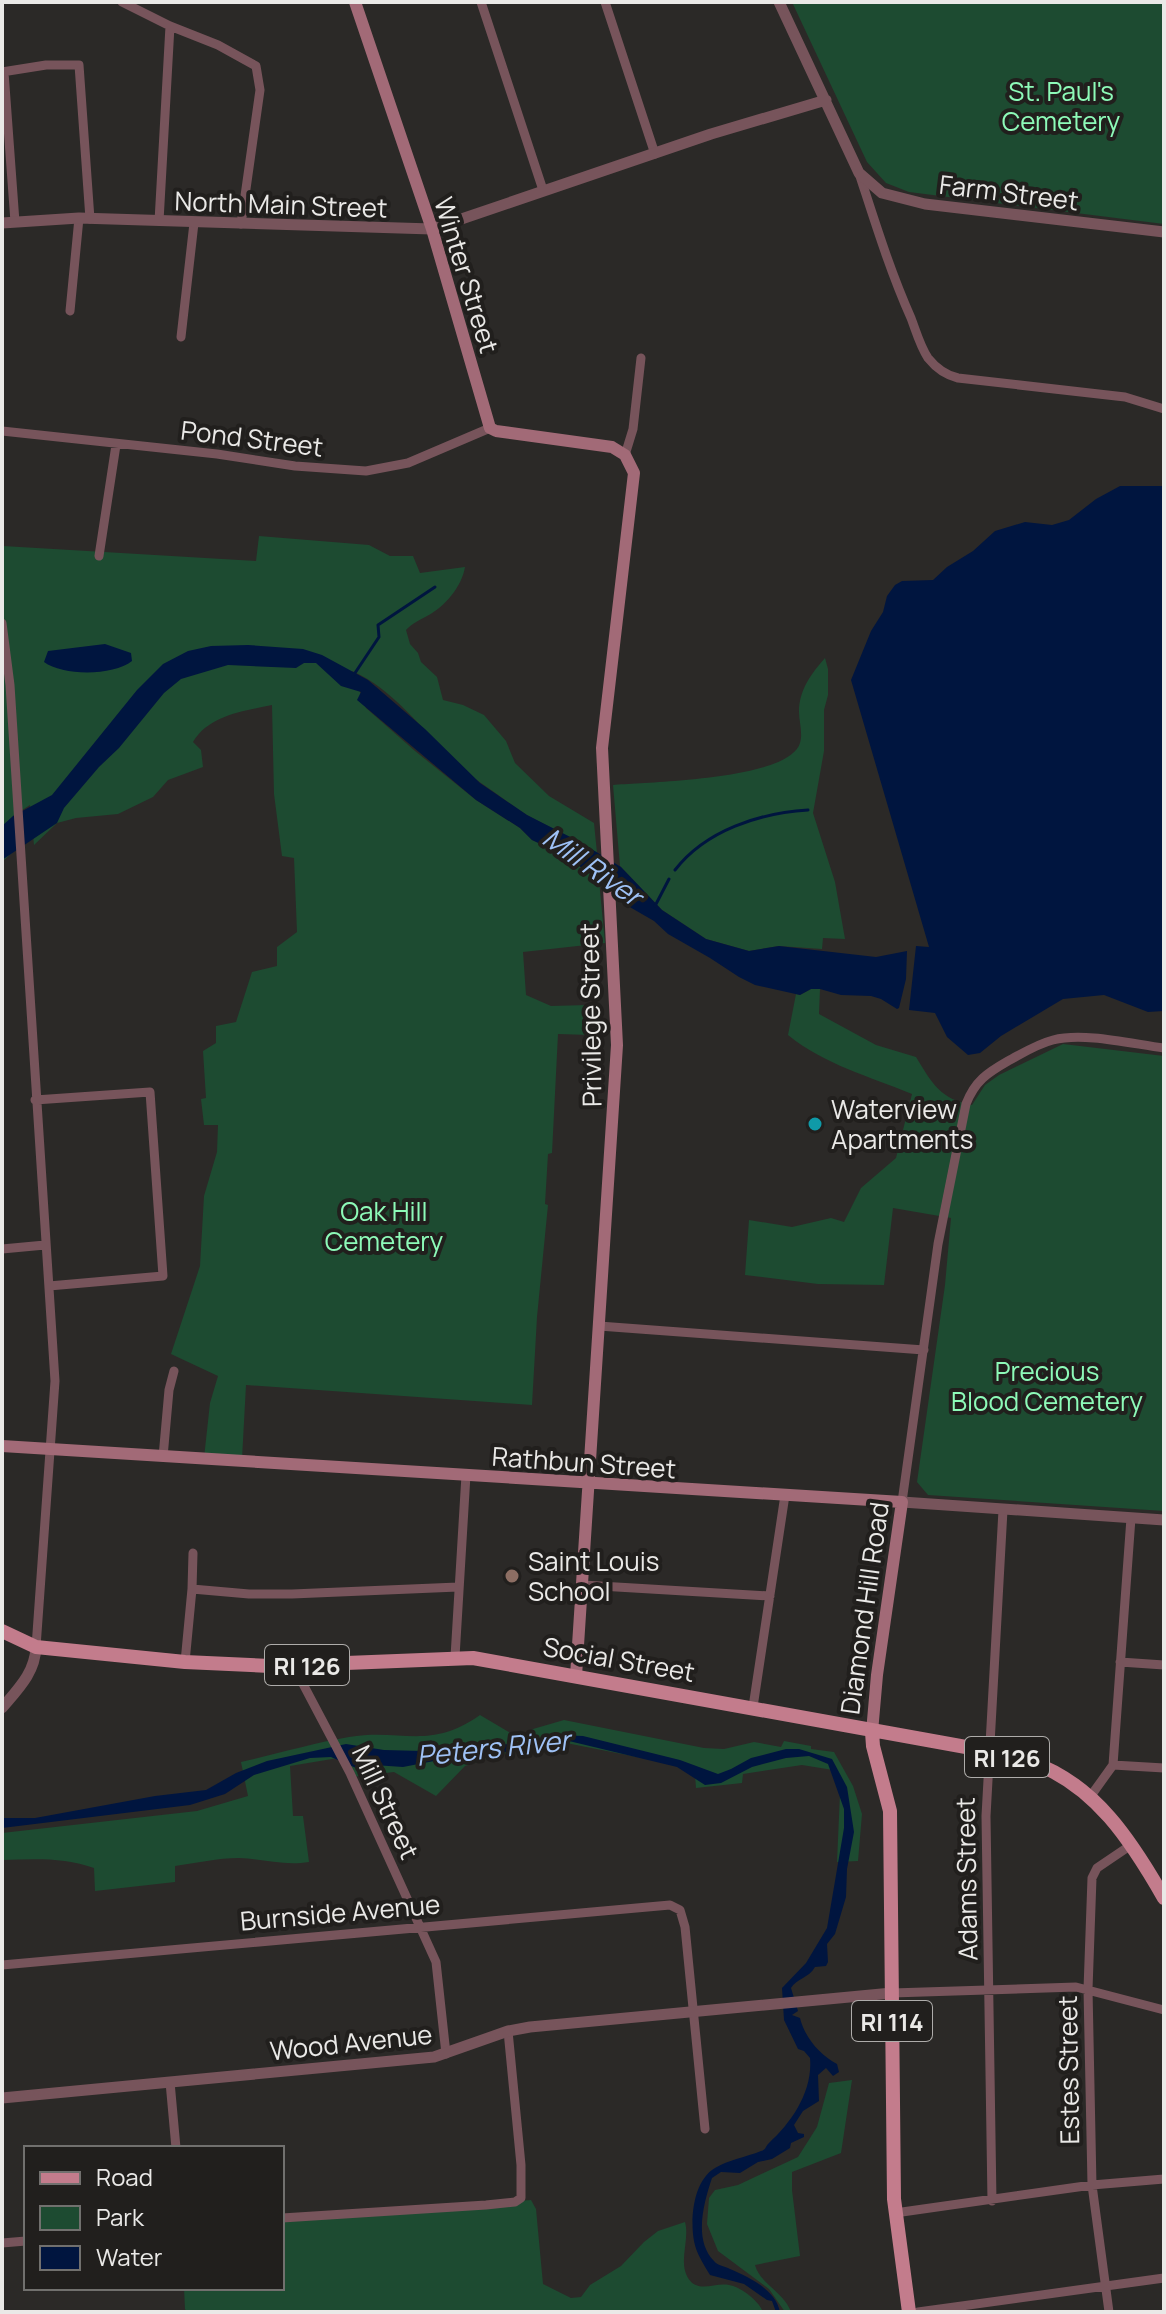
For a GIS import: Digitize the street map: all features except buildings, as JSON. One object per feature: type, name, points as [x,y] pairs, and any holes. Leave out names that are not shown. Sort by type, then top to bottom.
[{"type":"main road","name":"Winter Street","points":[[355,2],[432,229],[490,428]]},
{"type":"main road","points":[[490,428],[612,447],[625,455]]},
{"type":"main road","name":"Privilege Street","points":[[576,1676],[617,1045],[602,748],[634,473],[625,455]]},
{"type":"main road","name":"Rathbun Street","points":[[2,1446],[902,1502]]},
{"type":"main road","name":"Diamond Hill Road","points":[[902,1502],[877,1675],[872,1732],[890,1811],[895,2213],[909,2312]]},
{"type":"main road","name":"Social Street","points":[[2,1631],[36,1647],[185,1662],[293,1665],[455,1657],[506,1662],[988,1751],[1032,1763],[1090,1797],[1159,1876],[1164,1898]]},
{"type":"main road","name":"RI 126","points":[[2,1643],[36,1647]]},
{"type":"street","points":[[122,2],[241,56],[256,66],[260,90],[241,224]]},
{"type":"street","points":[[481,2],[543,190]]},
{"type":"street","points":[[605,2],[655,154]]},
{"type":"street","points":[[779,2],[859,173],[893,277],[921,344],[940,370],[947,376],[958,378],[1125,397],[1164,409]]},
{"type":"street","points":[[159,221],[170,26]]},
{"type":"street","points":[[15,222],[3,72],[46,65],[79,65],[84,219],[70,311]]},
{"type":"street","name":"North Main Street","points":[[2,223],[84,219],[432,229],[543,190],[826,100]]},
{"type":"street","name":"Farm Street","points":[[859,173],[882,193],[909,202],[1164,232]]},
{"type":"street","points":[[181,337],[194,223]]},
{"type":"street","name":"Privilege Street","points":[[625,455],[633,429],[641,358]]},
{"type":"street","name":"Pond Street","points":[[2,431],[217,454],[295,466],[366,471],[408,463],[490,428]]},
{"type":"street","points":[[99,556],[116,445]]},
{"type":"street","points":[[2,623],[10,685],[55,1381],[36,1657],[27,1677],[2,1708]]},
{"type":"street","name":"Diamond Hill Road","points":[[902,1502],[938,1244],[966,1104],[973,1087],[991,1071],[1043,1043],[1057,1039],[1081,1037],[1164,1048]]},
{"type":"street","points":[[35,1100],[150,1092],[163,1276],[49,1286]]},
{"type":"street","points":[[2,1249],[45,1245]]},
{"type":"street","points":[[599,1326],[924,1350]]},
{"type":"street","points":[[163,1457],[169,1390],[174,1371]]},
{"type":"street","points":[[455,1657],[466,1475]]},
{"type":"street","points":[[753,1707],[785,1495]]},
{"type":"street","name":"Rathbun Street","points":[[902,1502],[1164,1520]]},
{"type":"street","name":"Adams Street","points":[[992,2201],[988,1751],[1003,1510]]},
{"type":"street","points":[[1090,1797],[1113,1765],[1131,1518]]},
{"type":"street","points":[[185,1662],[193,1553]]},
{"type":"street","points":[[583,1585],[770,1596]]},
{"type":"street","points":[[192,1589],[277,1594],[458,1587]]},
{"type":"street","points":[[1120,1662],[1164,1665]]},
{"type":"street","name":"Mill Street","points":[[293,1665],[350,1773],[420,1927],[438,1974],[446,2054]]},
{"type":"street","points":[[1113,1765],[1164,1768]]},
{"type":"street","name":"Estes Street","points":[[1109,2312],[1092,2185],[1088,1989],[1092,1878],[1097,1868],[1131,1845]]},
{"type":"street","name":"Burnside Avenue","points":[[2,1965],[670,1905],[680,1910],[685,1927],[692,2011]]},
{"type":"street","points":[[892,1993],[1088,1989],[1164,2010]]},
{"type":"street","name":"Wood Avenue","points":[[2,2098],[446,2054],[508,2031],[892,1993]]},
{"type":"street","points":[[692,2011],[705,2129]]},
{"type":"street","points":[[284,2218],[486,2205],[515,2202],[521,2198],[521,2165],[508,2031]]},
{"type":"street","points":[[170,2082],[176,2146]]},
{"type":"street","points":[[895,2213],[1092,2185],[1164,2179]]},
{"type":"street","points":[[2,2243],[24,2241]]},
{"type":"street","points":[[918,2312],[1164,2278]]},
{"type":"green space","name":"St. Paul's Cemetery","points":[[792,2],[1164,2],[1164,224],[909,192],[886,183],[867,162]]},
{"type":"green space","name":"Oak Hill Cemetery","points":[[259,536],[369,545],[390,556],[413,556],[420,573],[465,567],[446,602],[406,630],[410,644],[421,662],[437,677],[443,700],[484,715],[506,741],[515,763],[549,796],[594,823],[597,853],[527,815],[481,783],[387,693],[352,671],[366,708],[415,751],[532,840],[564,855],[599,880],[605,943],[523,952],[526,995],[551,1006],[588,1005],[590,1035],[558,1034],[532,1405],[246,1385],[242,1459],[204,1458],[210,1403],[218,1376],[171,1354],[200,1266],[204,1196],[217,1152],[218,1125],[204,1125],[201,1099],[206,1098],[203,1051],[216,1043],[216,1026],[236,1022],[252,972],[277,966],[277,947],[297,932],[294,858],[282,856],[274,794],[272,705],[228,716],[208,726],[193,742],[201,750],[203,767],[168,780],[153,797],[118,814],[57,823],[34,845],[30,805],[13,816],[15,850],[2,862],[3,546],[256,561]]},
{"type":"green space","points":[[825,658],[828,695],[824,710],[824,751],[813,813],[835,882],[845,939],[823,938],[822,949],[779,946],[749,951],[706,939],[662,910],[620,866],[613,785],[716,777],[771,765],[790,755],[801,739],[799,712],[804,689]]},
{"type":"green space","name":"Precious Blood Cemetery","points":[[820,989],[819,1014],[876,1045],[916,1057],[944,1094],[972,1105],[985,1085],[999,1075],[1063,1044],[1164,1056],[1164,1511],[928,1495],[917,1482],[945,1285],[951,1218],[893,1208],[884,1285],[818,1284],[745,1275],[749,1220],[792,1227],[831,1218],[844,1222],[861,1188],[896,1158],[912,1094],[832,1062],[788,1035],[796,994]]},
{"type":"green space","points":[[480,1715],[519,1738],[533,1729],[564,1720],[704,1748],[724,1749],[754,1742],[781,1747],[784,1741],[834,1752],[853,1786],[862,1814],[858,1861],[837,1862],[840,1794],[833,1770],[802,1765],[743,1774],[742,1783],[696,1788],[695,1775],[678,1765],[566,1743],[499,1755],[465,1766],[436,1796],[394,1772],[351,1777],[338,1758],[290,1766],[293,1816],[303,1816],[309,1862],[282,1863],[239,1858],[215,1860],[175,1866],[175,1882],[95,1891],[94,1868],[83,1864],[60,1860],[2,1860],[2,1833],[197,1811],[248,1796],[241,1762],[349,1737],[430,1735],[462,1726]]},
{"type":"green space","points":[[852,2080],[841,2153],[792,2172],[800,2256],[755,2265],[762,2278],[788,2305],[791,2312],[785,2312],[769,2289],[718,2251],[707,2224],[709,2198],[715,2190],[738,2185],[798,2157],[817,2127],[829,2083]]},
{"type":"green space","points":[[531,2200],[536,2209],[543,2284],[571,2298],[581,2297],[590,2285],[621,2266],[658,2231],[685,2222],[684,2265],[692,2283],[734,2286],[754,2299],[763,2312],[187,2312],[184,2290],[284,2290],[284,2220]]},
{"type":"water","points":[[1120,486],[1164,486],[1164,1011],[1148,1012],[1104,995],[1063,999],[1001,1036],[980,1053],[968,1055],[947,1037],[935,1013],[909,1010],[916,946],[929,947],[851,680],[871,631],[883,612],[887,596],[895,585],[902,581],[933,580],[995,531],[1025,522],[1052,525],[1069,520],[1096,499]]},
{"type":"water","points":[[105,644],[131,653],[132,661],[101,672],[63,670],[44,662],[48,651]]},
{"type":"water","name":"Mill River","points":[[211,646],[303,649],[322,655],[368,680],[425,729],[480,783],[527,815],[621,867],[662,910],[706,939],[749,951],[779,946],[876,957],[907,951],[906,979],[899,1008],[871,996],[841,995],[820,989],[811,989],[800,995],[755,985],[739,977],[668,934],[564,855],[532,840],[520,828],[476,800],[357,700],[361,692],[341,686],[316,663],[304,663],[296,668],[228,665],[181,679],[164,693],[119,748],[99,767],[64,808],[57,823],[2,860],[2,826],[13,816],[52,795],[137,690],[163,664],[188,651]]},
{"type":"water","name":"Peters River","points":[[560,1735],[583,1736],[680,1760],[718,1774],[751,1758],[799,1749],[832,1759],[847,1787],[854,1832],[847,1869],[846,1897],[835,1934],[827,1944],[828,1962],[826,1966],[815,1967],[791,1988],[798,2011],[792,2015],[800,2018],[809,2039],[837,2064],[839,2072],[833,2076],[826,2068],[818,2075],[819,2101],[803,2111],[794,2125],[804,2137],[791,2143],[790,2148],[772,2159],[758,2162],[740,2173],[721,2172],[712,2178],[702,2221],[704,2243],[714,2261],[761,2285],[773,2297],[780,2312],[776,2312],[772,2301],[744,2284],[710,2275],[695,2245],[693,2212],[698,2191],[708,2174],[726,2163],[765,2149],[793,2116],[808,2082],[810,2058],[798,2049],[784,2020],[782,1988],[806,1963],[827,1928],[844,1828],[844,1809],[828,1764],[809,1756],[786,1758],[752,1767],[721,1783],[705,1785],[677,1767],[569,1741],[550,1744],[546,1749],[465,1755],[403,1767],[374,1765],[356,1768],[331,1757],[310,1758],[254,1775],[225,1794],[190,1805],[2,1828],[2,1818],[35,1818],[206,1790],[236,1773],[267,1761],[346,1744],[384,1750],[423,1751],[534,1742]]},
{"type":"waterway","points":[[353,676],[379,637],[378,625],[435,587]]},
{"type":"waterway","points":[[675,870],[702,844],[735,826],[771,815],[808,810]]},
{"type":"waterway","points":[[655,906],[669,879]]},
{"type":"place","name":"Waterview Apartments","points":[[815,1124]]},
{"type":"place","name":"Saint Louis School","points":[[512,1576]]}]
